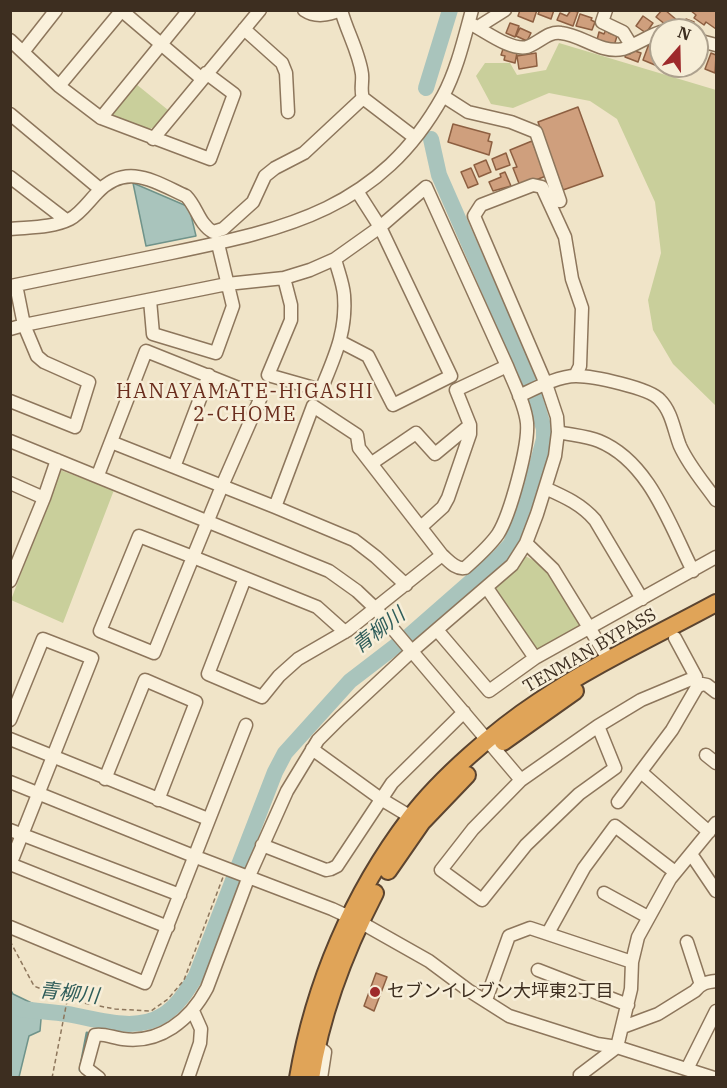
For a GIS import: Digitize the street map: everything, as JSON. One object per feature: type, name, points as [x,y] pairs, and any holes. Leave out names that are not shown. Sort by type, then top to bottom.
[{"type":"highway","name":"TENMAN BYPASS","points":[[310,1077],[326,1009],[370,879],[411,817],[442,783],[491,744],[537,702],[609,660],[717,603]]},
{"type":"highway","name":"TENMAN BYPASS","points":[[298,1077],[315,1002],[355,919],[422,822],[491,744],[578,690],[717,616]]},
{"type":"street","points":[[23,52],[56,10]]},
{"type":"street","points":[[101,118],[189,10]]},
{"type":"street","points":[[153,139],[260,10]]},
{"type":"street","points":[[304,10],[310,14],[322,16],[341,10],[355,45],[362,74],[363,98],[414,137]]},
{"type":"street","points":[[473,20],[505,10]]},
{"type":"street","points":[[606,10],[602,22],[623,32],[631,45]]},
{"type":"street","points":[[10,40],[59,86],[101,118],[210,159],[234,94],[204,76],[121,11],[59,86]]},
{"type":"street","points":[[473,20],[504,44],[515,46],[527,47],[554,33],[563,33],[602,48],[622,49],[649,37]]},
{"type":"street","points":[[10,401],[75,427],[89,382],[44,362],[37,356],[24,325],[13,286],[254,236],[298,222],[330,207],[374,180],[414,137],[442,96],[473,20]]},
{"type":"street","points":[[244,29],[282,63],[286,72],[288,112]]},
{"type":"street","points":[[442,96],[468,112],[511,122],[536,132],[560,201]]},
{"type":"street","points":[[10,229],[52,225],[72,218],[113,179],[131,175],[186,195],[192,201],[205,228],[213,232],[223,229],[252,202],[265,176],[275,168],[304,153],[363,98]]},
{"type":"street","points":[[10,114],[100,189]]},
{"type":"street","points":[[10,177],[66,220]]},
{"type":"street","points":[[99,1077],[86,1068],[95,1035],[141,1040],[154,1037],[174,1027],[193,1011],[207,988],[247,875],[287,790],[312,749],[330,727],[412,651],[512,565],[526,543],[555,456],[557,417],[546,384],[474,216],[481,205],[533,185],[542,187],[566,237],[572,279],[582,308],[580,366],[575,376]]},
{"type":"street","points":[[10,328],[227,284],[284,278],[310,270],[334,259],[380,227],[426,187],[507,366],[527,423],[525,453],[515,490],[498,534],[465,568],[456,567],[442,555],[359,448],[357,435],[313,406],[275,507]]},
{"type":"street","points":[[341,342],[368,357],[393,405],[451,376],[380,227],[357,191]]},
{"type":"street","points":[[150,300],[153,334],[216,353],[233,306],[218,243]]},
{"type":"street","points":[[284,278],[291,305],[291,320],[268,375],[321,390],[341,342],[344,320],[344,294],[334,259]]},
{"type":"street","points":[[98,475],[146,351],[261,397],[222,486],[209,520],[193,557],[154,653],[100,631],[139,536],[193,557],[317,607],[345,632]]},
{"type":"street","points":[[421,527],[443,507],[448,498],[470,434],[470,425],[456,390],[507,366]]},
{"type":"street","points":[[174,467],[208,375]]},
{"type":"street","points":[[519,396],[546,384],[575,376],[627,386],[658,397],[671,418],[680,446],[689,463],[717,500]]},
{"type":"street","points":[[372,463],[416,433],[435,454],[470,425]]},
{"type":"street","points":[[558,432],[599,440],[622,455],[641,474],[693,571]]},
{"type":"street","points":[[10,441],[209,520],[329,571],[357,591],[376,609],[521,780]]},
{"type":"street","points":[[111,442],[354,540],[376,556],[406,585]]},
{"type":"street","points":[[10,581],[57,460]]},
{"type":"street","points":[[10,483],[44,498]]},
{"type":"street","points":[[545,488],[573,500],[595,520],[642,599]]},
{"type":"street","points":[[526,543],[553,569],[609,660]]},
{"type":"street","points":[[245,578],[208,674],[262,697],[279,676],[298,659],[345,632],[442,555]]},
{"type":"street","points":[[437,630],[489,691],[535,658],[717,557]]},
{"type":"street","points":[[487,588],[535,658]]},
{"type":"street","points":[[598,726],[615,768],[579,794],[532,839],[482,900],[441,870],[473,829],[521,780],[598,726],[641,700],[696,677],[675,638]]},
{"type":"street","points":[[10,720],[43,639],[92,658],[37,793],[16,832],[11,864],[168,927]]},
{"type":"street","points":[[105,779],[145,680],[196,702],[158,800]]},
{"type":"street","points":[[618,802],[672,730],[697,687],[702,684],[707,685],[717,692]]},
{"type":"street","points":[[262,845],[326,870],[331,869],[342,861],[392,783],[464,712]]},
{"type":"street","points":[[10,927],[145,982],[246,725]]},
{"type":"street","points":[[10,739],[52,758],[208,819]]},
{"type":"street","points":[[312,749],[381,799],[411,817]]},
{"type":"street","points":[[706,755],[717,764]]},
{"type":"street","points":[[581,1077],[580,1075],[617,1047],[628,1005],[632,962],[638,937],[669,879],[713,828],[641,772]]},
{"type":"street","points":[[10,782],[355,919],[429,961],[468,990],[509,1016],[714,1077]]},
{"type":"street","points":[[548,933],[584,868],[615,826],[675,872]]},
{"type":"street","points":[[16,832],[180,896]]},
{"type":"street","points":[[691,855],[717,891]]},
{"type":"street","points":[[604,893],[648,917]]},
{"type":"street","points":[[486,1000],[509,936],[530,928],[632,962]]},
{"type":"street","points":[[687,942],[701,985]]},
{"type":"street","points":[[538,970],[628,1005]]},
{"type":"street","points":[[623,1027],[658,1014],[696,992],[701,985],[717,981]]},
{"type":"street","points":[[188,1077],[200,1043],[201,1029],[193,1011]]},
{"type":"street","points":[[687,1069],[717,1011]]},
{"type":"street","points":[[316,1045],[325,1052],[321,1077]]},
{"type":"path","points":[[52,1077],[68,1000]]},
{"type":"green space","points":[[559,43],[649,70],[649,78],[676,78],[716,90],[716,406],[673,364],[653,330],[648,300],[661,253],[655,202],[617,119],[590,101],[549,93],[513,108],[491,104],[476,76],[485,63],[510,63],[517,75],[546,70]]},
{"type":"green space","points":[[136,84],[168,110],[155,127],[149,129],[110,114]]},
{"type":"green space","points":[[60,470],[114,490],[63,623],[11,600]]},
{"type":"green space","points":[[525,556],[549,568],[583,628],[535,652],[492,590]]},
{"type":"water","points":[[133,183],[189,207],[196,236],[146,246]]},
{"type":"water","points":[[10,989],[13,994],[42,1008],[40,1031],[29,1036],[19,1077],[11,1077]]},
{"type":"building","points":[[520,10],[537,10],[533,22],[518,16]]},
{"type":"building","points":[[540,10],[554,10],[551,19],[538,14]]},
{"type":"building","points":[[571,10],[578,12],[573,26],[557,20],[560,13],[567,16]]},
{"type":"building","points":[[662,10],[665,10],[674,18],[657,18]]},
{"type":"building","points":[[690,10],[716,10],[716,29],[709,24],[709,18],[694,18],[696,15]]},
{"type":"building","points":[[580,14],[592,18],[591,20],[595,22],[592,30],[576,26]]},
{"type":"building","points":[[643,16],[649,20],[649,29],[646,33],[636,26]]},
{"type":"building","points":[[510,23],[519,26],[515,37],[506,33]]},
{"type":"building","points":[[520,28],[531,33],[527,41],[516,36]]},
{"type":"building","points":[[606,29],[617,36],[614,46],[597,40],[599,32],[604,34]]},
{"type":"building","points":[[649,44],[649,62],[643,60]]},
{"type":"building","points":[[503,49],[517,53],[515,63],[504,60],[505,56],[501,55]]},
{"type":"building","points":[[632,50],[641,53],[638,62],[625,57],[626,53],[630,54]]},
{"type":"building","points":[[536,53],[537,66],[519,69],[517,56]]},
{"type":"building","points":[[711,53],[716,55],[715,73],[709,71]]},
{"type":"building","points":[[578,107],[603,176],[563,190],[538,122]]},
{"type":"building","points":[[453,124],[490,134],[488,141],[492,142],[489,155],[448,142]]},
{"type":"building","points":[[532,141],[546,176],[520,186],[513,168],[517,167],[510,150]]},
{"type":"building","points":[[506,153],[510,165],[496,170],[492,159]]},
{"type":"building","points":[[486,160],[491,172],[479,177],[474,165]]},
{"type":"building","points":[[471,168],[478,184],[468,188],[461,172]]},
{"type":"building","points":[[505,172],[511,186],[493,191],[489,182],[501,177],[500,174]]},
{"type":"building","name":"セブンイレブン大坪東2丁目","points":[[376,973],[387,977],[374,1011],[364,1006]]},
{"type":"waterway","name":"青柳川","points":[[426,88],[450,10]]},
{"type":"waterway","name":"青柳川","points":[[21,1009],[129,1024],[152,1020],[173,1007],[196,976],[275,772],[285,753],[350,681],[410,635],[511,544],[531,488],[544,439],[544,429],[531,385],[439,175],[431,139]]},
{"type":"waterway","points":[[84,1073],[80,1070],[87,1033]]},
{"type":"place","name":"セブンイレブン大坪東2丁目","points":[[375,992]]},
{"type":"district","name":"HANAYAMATE-HIGASHI 2-CHOME","points":[[245,404]]}]
